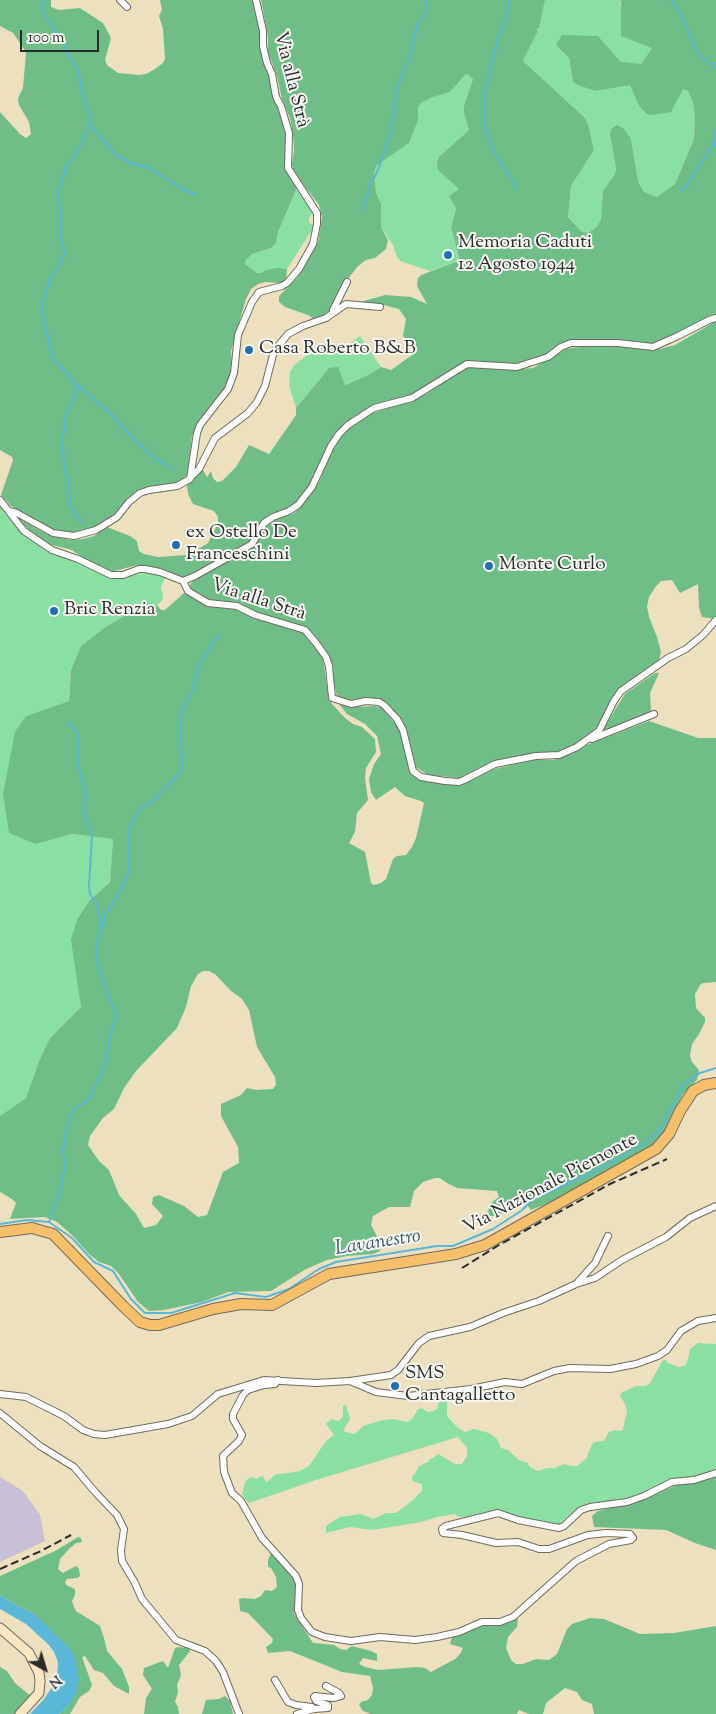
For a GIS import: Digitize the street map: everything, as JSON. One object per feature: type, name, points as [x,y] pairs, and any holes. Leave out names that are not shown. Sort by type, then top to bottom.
[{"type":"main road","name":"Via Nazionale Piemonte","points":[[0,1232],[32,1228],[53,1234],[140,1322],[150,1325],[159,1325],[222,1307],[240,1304],[272,1305],[329,1274],[456,1254],[485,1245],[656,1149],[669,1134],[680,1111],[693,1091],[704,1085],[716,1083]]},
{"type":"main road","points":[[0,1628],[29,1653],[39,1673],[38,1693],[20,1714]]},
{"type":"street","points":[[120,0],[127,7]]},
{"type":"street","name":"Via alla Strà","points":[[9,511],[17,513],[53,533],[74,536],[96,530],[117,517],[140,493],[177,486],[190,479],[197,433],[200,425],[228,389],[234,373],[238,335],[252,302],[259,292],[282,286],[294,275],[313,244],[317,213],[288,168],[289,133],[276,98],[272,74],[267,63],[263,46],[263,31],[256,0]]},
{"type":"street","points":[[332,313],[347,282]]},
{"type":"street","points":[[190,479],[199,468],[215,438],[248,413],[257,402],[265,386],[274,351],[288,334],[295,329],[319,322],[346,304],[380,307]]},
{"type":"street","name":"Via alla Strà","points":[[183,581],[252,544],[264,524],[273,517],[289,511],[298,505],[312,487],[331,446],[339,434],[348,425],[374,408],[412,398],[467,364],[517,367],[548,357],[561,347],[571,343],[618,343],[653,347],[716,318]]},
{"type":"street","name":"Via alla Strà","points":[[0,500],[24,531],[40,543],[105,573],[116,576],[139,569],[160,572],[183,581],[188,591],[208,603],[237,606],[255,615],[308,632],[327,660],[332,698],[351,704],[366,701],[379,702],[384,705],[400,724],[412,768],[421,776],[438,781],[459,782],[495,764],[536,756],[559,755],[568,752],[599,731],[614,701],[622,691],[668,658],[686,649],[716,620]]},
{"type":"street","name":"Via alla Strà","points":[[586,741],[654,714]]},
{"type":"street","points":[[0,1394],[26,1397],[64,1416],[83,1430],[104,1435],[168,1424],[192,1416],[218,1394],[264,1380],[316,1383],[350,1381],[391,1375],[398,1370],[419,1343],[429,1336],[470,1327],[595,1278],[622,1260],[666,1237],[690,1218],[716,1206]]},
{"type":"street","points":[[576,1284],[595,1263],[608,1236]]},
{"type":"street","points":[[350,1381],[376,1392],[408,1396],[471,1389],[505,1382],[522,1384],[554,1371],[570,1368],[610,1369],[636,1364],[658,1356],[666,1350],[682,1331],[698,1321],[716,1318]]},
{"type":"street","points":[[278,1380],[274,1384],[248,1390],[243,1395],[233,1414],[233,1419],[242,1435],[239,1441],[223,1456],[224,1472],[232,1492],[241,1501],[262,1538],[296,1576],[299,1584],[298,1610],[301,1618],[312,1632],[325,1637],[351,1641],[380,1637],[415,1640],[452,1634],[482,1622],[500,1622],[513,1616],[576,1561],[609,1544],[633,1538],[630,1534],[606,1533],[588,1535],[549,1549],[539,1549],[518,1542],[496,1543],[462,1535],[443,1533],[442,1529],[446,1526],[498,1513],[518,1520],[559,1528],[564,1526],[581,1510],[627,1502],[672,1482],[694,1480],[716,1473]]},
{"type":"street","points":[[0,1414],[40,1446],[74,1466],[117,1515],[124,1529],[121,1550],[122,1561],[135,1583],[142,1600],[176,1640],[205,1651],[216,1662],[223,1672],[239,1714]]},
{"type":"street","points":[[275,1680],[288,1702],[314,1709]]},
{"type":"street","points":[[297,1714],[314,1709],[327,1708],[328,1706],[316,1701],[315,1696],[333,1698],[341,1696],[339,1692],[326,1686]]},
{"type":"shaded area","points":[[0,1477],[23,1491],[40,1515],[45,1541],[0,1562]]},
{"type":"green space","points":[[0,0],[51,0],[51,7],[59,10],[80,8],[103,23],[111,38],[105,60],[107,65],[118,73],[139,75],[146,74],[155,69],[165,59],[163,29],[159,16],[162,10],[160,0],[254,0],[270,75],[286,134],[285,165],[296,186],[278,232],[276,243],[271,248],[252,254],[245,264],[257,273],[277,268],[287,269],[286,281],[280,283],[265,282],[251,289],[246,299],[231,351],[232,366],[229,380],[222,395],[192,436],[188,474],[176,484],[149,487],[136,491],[125,501],[115,515],[87,531],[72,534],[56,532],[39,524],[10,505],[1,495],[13,460],[12,457],[0,450],[0,112],[20,134],[26,138],[31,134],[29,122],[19,105],[18,98],[23,88],[26,52],[13,33],[0,26]]},
{"type":"green space","points":[[261,0],[545,0],[539,28],[537,28],[538,31],[523,61],[585,118],[588,124],[594,150],[571,186],[568,217],[581,231],[587,233],[598,225],[601,219],[603,191],[615,174],[616,168],[610,135],[611,129],[617,125],[624,129],[631,139],[638,181],[644,192],[657,197],[675,184],[694,139],[695,118],[693,103],[688,91],[683,89],[671,112],[653,115],[647,114],[639,106],[630,85],[595,91],[578,85],[573,82],[569,58],[556,45],[562,35],[598,36],[621,62],[641,64],[652,48],[621,36],[621,0],[716,0],[716,316],[653,346],[571,341],[547,356],[517,365],[474,362],[411,397],[375,406],[345,425],[311,487],[292,508],[272,515],[251,542],[186,578],[138,565],[110,572],[86,560],[72,550],[48,544],[31,532],[19,519],[46,534],[69,540],[94,536],[107,527],[130,536],[137,541],[139,551],[144,554],[158,557],[187,555],[205,545],[208,543],[218,523],[218,517],[214,511],[193,504],[188,494],[187,485],[202,468],[207,477],[211,471],[213,478],[217,482],[222,481],[236,467],[249,445],[269,454],[296,415],[296,408],[329,368],[338,367],[345,385],[381,367],[391,370],[415,353],[403,336],[406,319],[399,309],[380,304],[357,303],[385,295],[411,297],[427,304],[417,286],[418,278],[421,275],[458,261],[459,257],[451,227],[456,208],[449,196],[459,189],[438,170],[437,164],[439,157],[469,130],[464,106],[473,79],[466,74],[450,92],[421,103],[418,107],[418,121],[409,143],[376,166],[374,175],[376,192],[381,204],[381,227],[388,240],[386,249],[375,258],[366,260],[358,266],[347,280],[332,309],[321,317],[314,319],[285,307],[279,302],[279,296],[298,277],[318,242],[322,217],[319,205],[293,171],[293,134],[290,118],[282,99],[277,76],[268,52],[268,37]]},
{"type":"green space","points":[[545,0],[621,0],[620,4],[652,48],[641,64],[628,64],[621,62],[598,36],[556,45],[569,58],[573,82],[595,91],[630,84],[639,106],[683,89],[688,91],[693,103],[695,118],[694,139],[675,184],[657,197],[644,192],[638,181],[631,139],[610,135],[616,168],[615,174],[603,191],[601,219],[593,230],[587,233],[581,231],[568,217],[571,186],[594,150],[588,124],[585,118],[523,61],[538,31],[537,27],[539,27]]},
{"type":"green space","points":[[466,74],[473,79],[464,106],[469,130],[439,157],[438,170],[460,189],[451,227],[459,257],[458,261],[430,271],[400,261],[397,257],[393,245],[381,227],[381,204],[376,192],[374,175],[376,166],[409,143],[418,121],[418,107],[421,103],[450,92]]},
{"type":"green space","points":[[296,186],[301,191],[315,216],[312,214],[309,218],[309,222],[313,225],[312,230],[287,269],[266,270],[257,273],[244,264],[252,254],[271,248],[276,243],[278,232]]},
{"type":"green space","points":[[716,321],[716,616],[714,619],[702,617],[699,608],[698,584],[680,593],[672,580],[661,581],[649,597],[647,606],[661,652],[659,660],[620,689],[610,701],[599,726],[590,736],[565,752],[496,761],[459,778],[428,775],[416,767],[403,721],[388,704],[377,698],[355,700],[343,699],[337,696],[326,651],[311,631],[213,602],[196,594],[191,589],[190,585],[193,580],[238,554],[259,537],[273,520],[293,514],[302,506],[320,480],[333,447],[340,436],[367,415],[427,394],[463,369],[475,366],[506,370],[533,368],[566,349],[586,346],[616,345],[647,350],[660,349],[675,345]]},
{"type":"green space","points":[[360,336],[381,367],[368,375],[344,385],[329,368],[296,408],[289,386],[290,372],[294,365],[321,345],[330,343],[345,347]]},
{"type":"green space","points":[[0,506],[28,538],[54,554],[83,564],[100,574],[120,579],[133,574],[151,573],[160,574],[165,578],[161,587],[162,601],[157,605],[132,611],[104,628],[81,646],[71,670],[69,701],[26,716],[36,844],[72,834],[113,839],[112,859],[110,882],[89,901],[78,982],[81,1007],[50,1038],[39,1061],[26,1098],[0,1116]]},
{"type":"green space","points":[[184,593],[201,603],[215,607],[234,608],[261,620],[303,632],[323,657],[328,694],[332,704],[345,718],[353,724],[362,727],[375,739],[376,752],[366,768],[365,778],[368,800],[357,813],[355,832],[349,843],[365,852],[371,883],[374,885],[386,879],[393,859],[397,856],[406,855],[412,847],[424,803],[405,796],[395,787],[376,800],[371,792],[369,779],[374,764],[381,754],[377,736],[365,724],[347,714],[339,704],[354,707],[375,706],[382,708],[398,727],[419,779],[458,785],[494,769],[535,760],[554,760],[649,721],[698,738],[716,738],[716,982],[703,983],[695,994],[696,1008],[705,1018],[699,1034],[692,1044],[690,1056],[692,1062],[699,1070],[697,1080],[683,1094],[662,1137],[652,1146],[604,1175],[531,1210],[524,1201],[513,1211],[489,1216],[488,1205],[499,1197],[497,1191],[457,1188],[440,1178],[423,1182],[414,1191],[410,1207],[389,1207],[373,1216],[371,1225],[381,1244],[380,1251],[373,1254],[327,1260],[306,1269],[271,1291],[228,1292],[202,1302],[164,1310],[149,1311],[138,1302],[119,1274],[111,1266],[99,1262],[89,1254],[57,1222],[45,1217],[10,1219],[16,1203],[0,1192],[0,1116],[26,1098],[39,1061],[50,1038],[81,1007],[71,940],[77,920],[89,901],[110,882],[113,839],[72,834],[36,844],[9,833],[3,794],[15,732],[26,716],[69,701],[71,670],[81,646],[104,628],[132,611],[157,605],[161,610],[165,610]],"holes":[[[203,971],[215,974],[230,990],[242,999],[249,1010],[257,1047],[275,1077],[276,1085],[273,1089],[256,1090],[247,1088],[241,1095],[221,1104],[221,1116],[238,1147],[239,1163],[223,1172],[207,1215],[198,1217],[184,1206],[159,1195],[153,1197],[152,1204],[163,1216],[156,1225],[144,1228],[136,1214],[119,1195],[109,1170],[99,1161],[88,1145],[90,1136],[103,1118],[114,1109],[124,1088],[136,1071],[177,1028],[186,1007],[191,986],[198,974]]]},
{"type":"green space","points":[[655,673],[659,673],[650,693],[651,711],[649,714],[605,730],[603,729],[625,694]]},
{"type":"green space","points":[[698,1343],[716,1344],[716,1468],[696,1477],[664,1482],[648,1491],[622,1500],[590,1504],[578,1508],[559,1524],[544,1523],[494,1510],[465,1517],[458,1517],[455,1514],[372,1530],[350,1527],[326,1533],[326,1526],[340,1517],[361,1514],[373,1519],[386,1513],[396,1513],[422,1491],[422,1484],[412,1480],[419,1466],[438,1454],[455,1464],[462,1464],[467,1456],[467,1448],[458,1437],[316,1480],[249,1503],[242,1495],[245,1482],[249,1478],[253,1477],[256,1479],[262,1476],[267,1482],[275,1475],[300,1471],[309,1466],[326,1441],[334,1435],[326,1424],[331,1419],[338,1421],[341,1419],[343,1416],[343,1406],[346,1405],[350,1419],[343,1431],[353,1434],[363,1426],[383,1420],[393,1419],[408,1422],[413,1418],[418,1409],[422,1408],[427,1412],[434,1411],[437,1409],[440,1399],[447,1398],[447,1416],[458,1428],[465,1432],[474,1429],[489,1433],[497,1439],[501,1448],[508,1450],[535,1470],[555,1468],[564,1464],[577,1466],[586,1459],[592,1444],[604,1441],[609,1432],[621,1431],[623,1429],[627,1411],[620,1396],[621,1393],[636,1386],[646,1386],[650,1383],[663,1360],[678,1367],[685,1366],[690,1349]]},
{"type":"green space","points":[[716,1476],[716,1550],[666,1530],[594,1527],[592,1516],[598,1511],[643,1500],[676,1485]]},
{"type":"green space","points":[[78,1537],[81,1538],[82,1542],[76,1543],[60,1559],[58,1569],[63,1573],[77,1566],[79,1569],[80,1576],[67,1579],[65,1582],[66,1585],[75,1589],[72,1601],[74,1607],[76,1611],[100,1626],[107,1651],[122,1669],[129,1687],[129,1694],[114,1686],[103,1673],[94,1670],[85,1656],[82,1657],[92,1685],[89,1691],[80,1697],[70,1714],[59,1714],[68,1706],[69,1648],[33,1613],[0,1595],[0,1576],[57,1550]]},
{"type":"green space","points":[[271,1553],[274,1553],[292,1576],[297,1589],[294,1613],[313,1643],[334,1645],[346,1650],[352,1646],[371,1651],[377,1654],[377,1661],[363,1658],[359,1664],[378,1670],[418,1667],[425,1668],[431,1672],[455,1659],[460,1654],[463,1648],[450,1644],[452,1637],[479,1627],[518,1619],[517,1627],[508,1637],[506,1648],[511,1660],[516,1664],[523,1664],[536,1659],[549,1660],[557,1654],[567,1629],[572,1624],[590,1618],[604,1619],[640,1634],[674,1633],[716,1626],[716,1714],[594,1714],[592,1704],[582,1700],[577,1692],[565,1688],[546,1703],[543,1714],[529,1714],[519,1710],[517,1714],[371,1714],[363,1711],[359,1705],[361,1702],[368,1700],[372,1695],[373,1688],[370,1676],[342,1672],[290,1651],[268,1653],[266,1647],[272,1643],[273,1639],[248,1613],[240,1611],[239,1599],[255,1599],[261,1596],[265,1590],[272,1591],[277,1587],[276,1577],[271,1568],[268,1567]]},
{"type":"green space","points":[[175,1648],[188,1648],[190,1651],[179,1665],[181,1675],[177,1685],[178,1692],[175,1702],[179,1714],[144,1714],[146,1698],[152,1689],[143,1675],[144,1668],[163,1661],[168,1668]]},
{"type":"green space","points":[[0,1667],[7,1671],[15,1683],[32,1697],[17,1714],[0,1714]]},
{"type":"green space","points":[[225,1696],[230,1701],[233,1714],[202,1714],[206,1700],[219,1699]]},
{"type":"water","points":[[0,1595],[33,1613],[69,1648],[74,1656],[79,1678],[76,1693],[68,1706],[59,1714],[30,1714],[44,1699],[57,1680],[58,1662],[49,1645],[26,1624],[0,1609]]},
{"type":"waterway","points":[[44,0],[43,10],[45,16],[63,40],[79,72],[90,125],[117,156],[133,164],[150,168],[182,189],[196,195]]},
{"type":"waterway","points":[[363,212],[370,186],[378,170],[391,133],[399,84],[411,54],[416,29],[426,12],[426,0]]},
{"type":"waterway","points":[[509,0],[507,14],[495,50],[484,96],[484,125],[494,152],[517,190]]},
{"type":"waterway","points":[[671,0],[680,12],[698,54],[716,69]]},
{"type":"waterway","points":[[90,125],[83,142],[66,168],[58,192],[61,217],[60,236],[65,254],[49,282],[43,303],[43,314],[50,348],[54,360],[83,390],[113,416],[154,457],[173,470]]},
{"type":"waterway","points":[[681,191],[688,184],[712,146],[716,129]]},
{"type":"waterway","points":[[77,385],[73,401],[66,414],[63,450],[71,506],[82,523]]},
{"type":"waterway","points":[[49,1222],[58,1198],[64,1172],[63,1151],[66,1133],[73,1113],[76,1108],[88,1100],[105,1067],[110,1035],[116,1019],[116,1014],[101,975],[96,951],[105,916],[121,891],[129,872],[129,831],[138,812],[152,802],[183,770],[180,729],[182,711],[194,689],[198,667],[220,634]]},
{"type":"waterway","points":[[67,722],[75,728],[79,735],[78,765],[86,793],[85,814],[92,837],[89,886],[90,894],[98,905],[101,927]]},
{"type":"waterway","name":"Lavanestro","points":[[0,1224],[27,1220],[49,1222],[72,1238],[94,1262],[113,1271],[131,1299],[145,1313],[171,1313],[235,1293],[266,1297],[289,1289],[319,1269],[336,1262],[437,1246],[453,1246],[493,1229],[521,1211],[534,1199],[594,1172],[647,1142],[661,1129],[683,1085],[700,1073],[716,1068]]},
{"type":"railway","points":[[462,1268],[499,1245],[610,1184],[667,1159]]},
{"type":"railway","points":[[0,1569],[71,1535]]},
{"type":"place","name":"Memoria Caduti 12 Agosto 1944","points":[[448,255]]},
{"type":"place","name":"Casa Roberto B&B","points":[[249,350]]},
{"type":"place","name":"ex Ostello De Franceschini","points":[[176,545]]},
{"type":"place","name":"Monte Curlo","points":[[489,566]]},
{"type":"place","name":"Bric Renzia","points":[[54,611]]},
{"type":"place","name":"SMS Cantagalletto","points":[[395,1386]]}]
